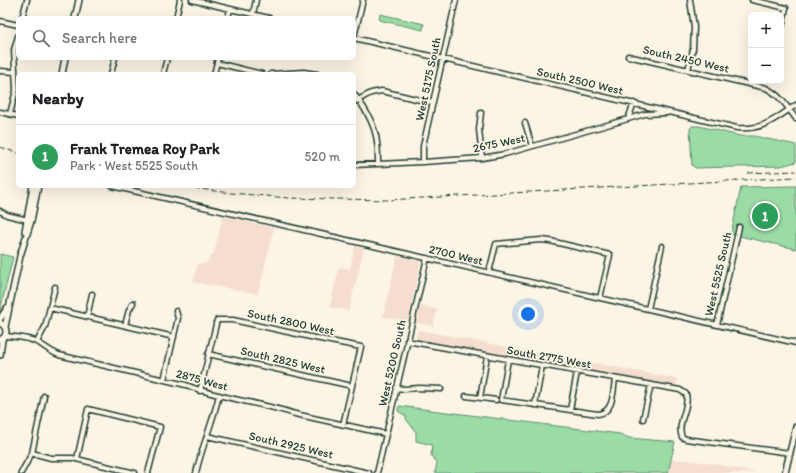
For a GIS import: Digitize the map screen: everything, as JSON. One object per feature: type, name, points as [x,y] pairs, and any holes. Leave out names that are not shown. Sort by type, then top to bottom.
[{"type":"main road","points":[[75,16],[79,0]]},
{"type":"main road","points":[[62,72],[65,60]]},
{"type":"main road","points":[[24,242],[26,220],[33,188]]},
{"type":"main road","points":[[0,355],[9,306],[24,242],[31,221],[38,188]]},
{"type":"main road","points":[[0,319],[9,306]]},
{"type":"main road","points":[[0,323],[4,335]]},
{"type":"main road","points":[[785,473],[796,426]]},
{"type":"street","points":[[23,16],[27,0]]},
{"type":"street","points":[[176,16],[180,0]]},
{"type":"street","points":[[192,0],[261,16]]},
{"type":"street","points":[[253,14],[256,0]]},
{"type":"street","points":[[356,30],[363,0]]},
{"type":"street","name":"West 5175 South","points":[[424,162],[423,146],[456,0]]},
{"type":"street","points":[[688,70],[693,49],[694,27],[690,0]]},
{"type":"street","points":[[752,0],[786,8],[784,18]]},
{"type":"street","points":[[228,16],[230,9]]},
{"type":"street","points":[[0,21],[16,25]]},
{"type":"street","name":"South 2500 West","points":[[356,38],[737,128],[747,129],[762,126],[796,105]]},
{"type":"street","points":[[10,114],[16,90],[14,50],[16,43]]},
{"type":"street","name":"South 2450 West","points":[[628,56],[766,88],[775,92],[796,119]]},
{"type":"street","points":[[112,72],[114,60]]},
{"type":"street","points":[[164,72],[166,60]]},
{"type":"street","points":[[215,72],[218,60]]},
{"type":"street","points":[[217,63],[254,72]]},
{"type":"street","points":[[0,70],[15,72]]},
{"type":"street","points":[[378,164],[377,142],[374,128],[370,118],[356,100],[371,93],[382,91],[433,103]]},
{"type":"street","points":[[628,119],[634,103]]},
{"type":"street","points":[[0,112],[16,116]]},
{"type":"street","points":[[481,113],[479,129],[482,158]]},
{"type":"street","name":"2675 West","points":[[356,165],[482,158],[532,146],[645,114],[671,113]]},
{"type":"street","points":[[525,123],[532,146]]},
{"type":"street","name":"2700 West","points":[[121,188],[796,343]]},
{"type":"street","points":[[0,211],[7,215],[26,220]]},
{"type":"street","name":"West 5525 South","points":[[717,325],[739,227]]},
{"type":"street","points":[[489,272],[496,244],[541,240],[610,255],[600,298]]},
{"type":"street","points":[[648,309],[662,246]]},
{"type":"street","name":"West 5200 South","points":[[376,473],[427,258]]},
{"type":"street","points":[[37,342],[45,327],[55,287]]},
{"type":"street","points":[[87,316],[92,294]]},
{"type":"street","points":[[125,325],[129,310],[133,303]]},
{"type":"street","points":[[50,308],[174,337]]},
{"type":"street","points":[[164,380],[178,318],[176,311]]},
{"type":"street","name":"South 2800 West","points":[[208,354],[217,320],[233,320],[361,347],[352,386]]},
{"type":"street","name":"2875 West","points":[[4,335],[17,336],[37,342],[48,351],[59,355],[186,385],[200,391],[386,434]]},
{"type":"street","name":"South 2775 West","points":[[407,342],[680,390],[686,394],[687,400],[680,430],[682,437],[686,440],[790,453]]},
{"type":"street","points":[[200,391],[208,354]]},
{"type":"street","name":"South 2825 West","points":[[208,354],[352,386]]},
{"type":"street","points":[[480,398],[487,356]]},
{"type":"street","points":[[508,360],[502,400],[598,414],[608,410],[610,406],[615,379]]},
{"type":"street","points":[[535,405],[542,366]]},
{"type":"street","points":[[570,410],[577,372]]},
{"type":"street","points":[[644,419],[652,385]]},
{"type":"street","points":[[343,425],[352,386]]},
{"type":"street","points":[[396,388],[442,389]]},
{"type":"street","points":[[196,473],[219,395]]},
{"type":"street","points":[[21,473],[32,453],[44,396]]},
{"type":"street","points":[[466,396],[496,400]]},
{"type":"street","points":[[77,459],[88,408],[162,426],[148,473]]},
{"type":"street","name":"South 2925 West","points":[[207,436],[369,473]]},
{"type":"street","points":[[32,453],[52,458],[77,459],[135,473]]},
{"type":"shaded area","points":[[223,216],[274,228],[258,294],[193,282],[198,263],[205,264],[214,253]]},
{"type":"shaded area","points":[[355,246],[364,248],[349,311],[330,307],[339,267],[350,269]]},
{"type":"shaded area","points":[[397,256],[421,261],[408,321],[383,317]]},
{"type":"shaded area","points":[[420,306],[437,309],[433,326],[416,323]]},
{"type":"shaded area","points":[[418,330],[678,379],[676,387],[415,341]]},
{"type":"shaded area","points":[[672,459],[711,463],[756,473],[668,473]]},
{"type":"green space","points":[[380,14],[424,24],[423,30],[379,20]]},
{"type":"green space","points":[[692,126],[699,126],[740,136],[754,136],[796,145],[796,162],[781,166],[695,168],[692,165],[690,129]]},
{"type":"green space","points":[[796,186],[796,249],[731,234],[741,187]]},
{"type":"green space","points":[[0,254],[13,257],[0,311]]},
{"type":"green space","points":[[399,406],[620,434],[629,438],[675,442],[668,473],[435,473],[437,463],[431,455],[432,445],[416,441],[416,432],[406,419],[406,416],[398,411]]},
{"type":"railway","points":[[0,147],[16,152]]},
{"type":"railway","points":[[748,173],[796,171]]},
{"type":"railway","points":[[192,188],[289,198],[387,200],[796,177]]},
{"type":"place","name":"Frank Tremea Roy Park","points":[[765,216]]}]
